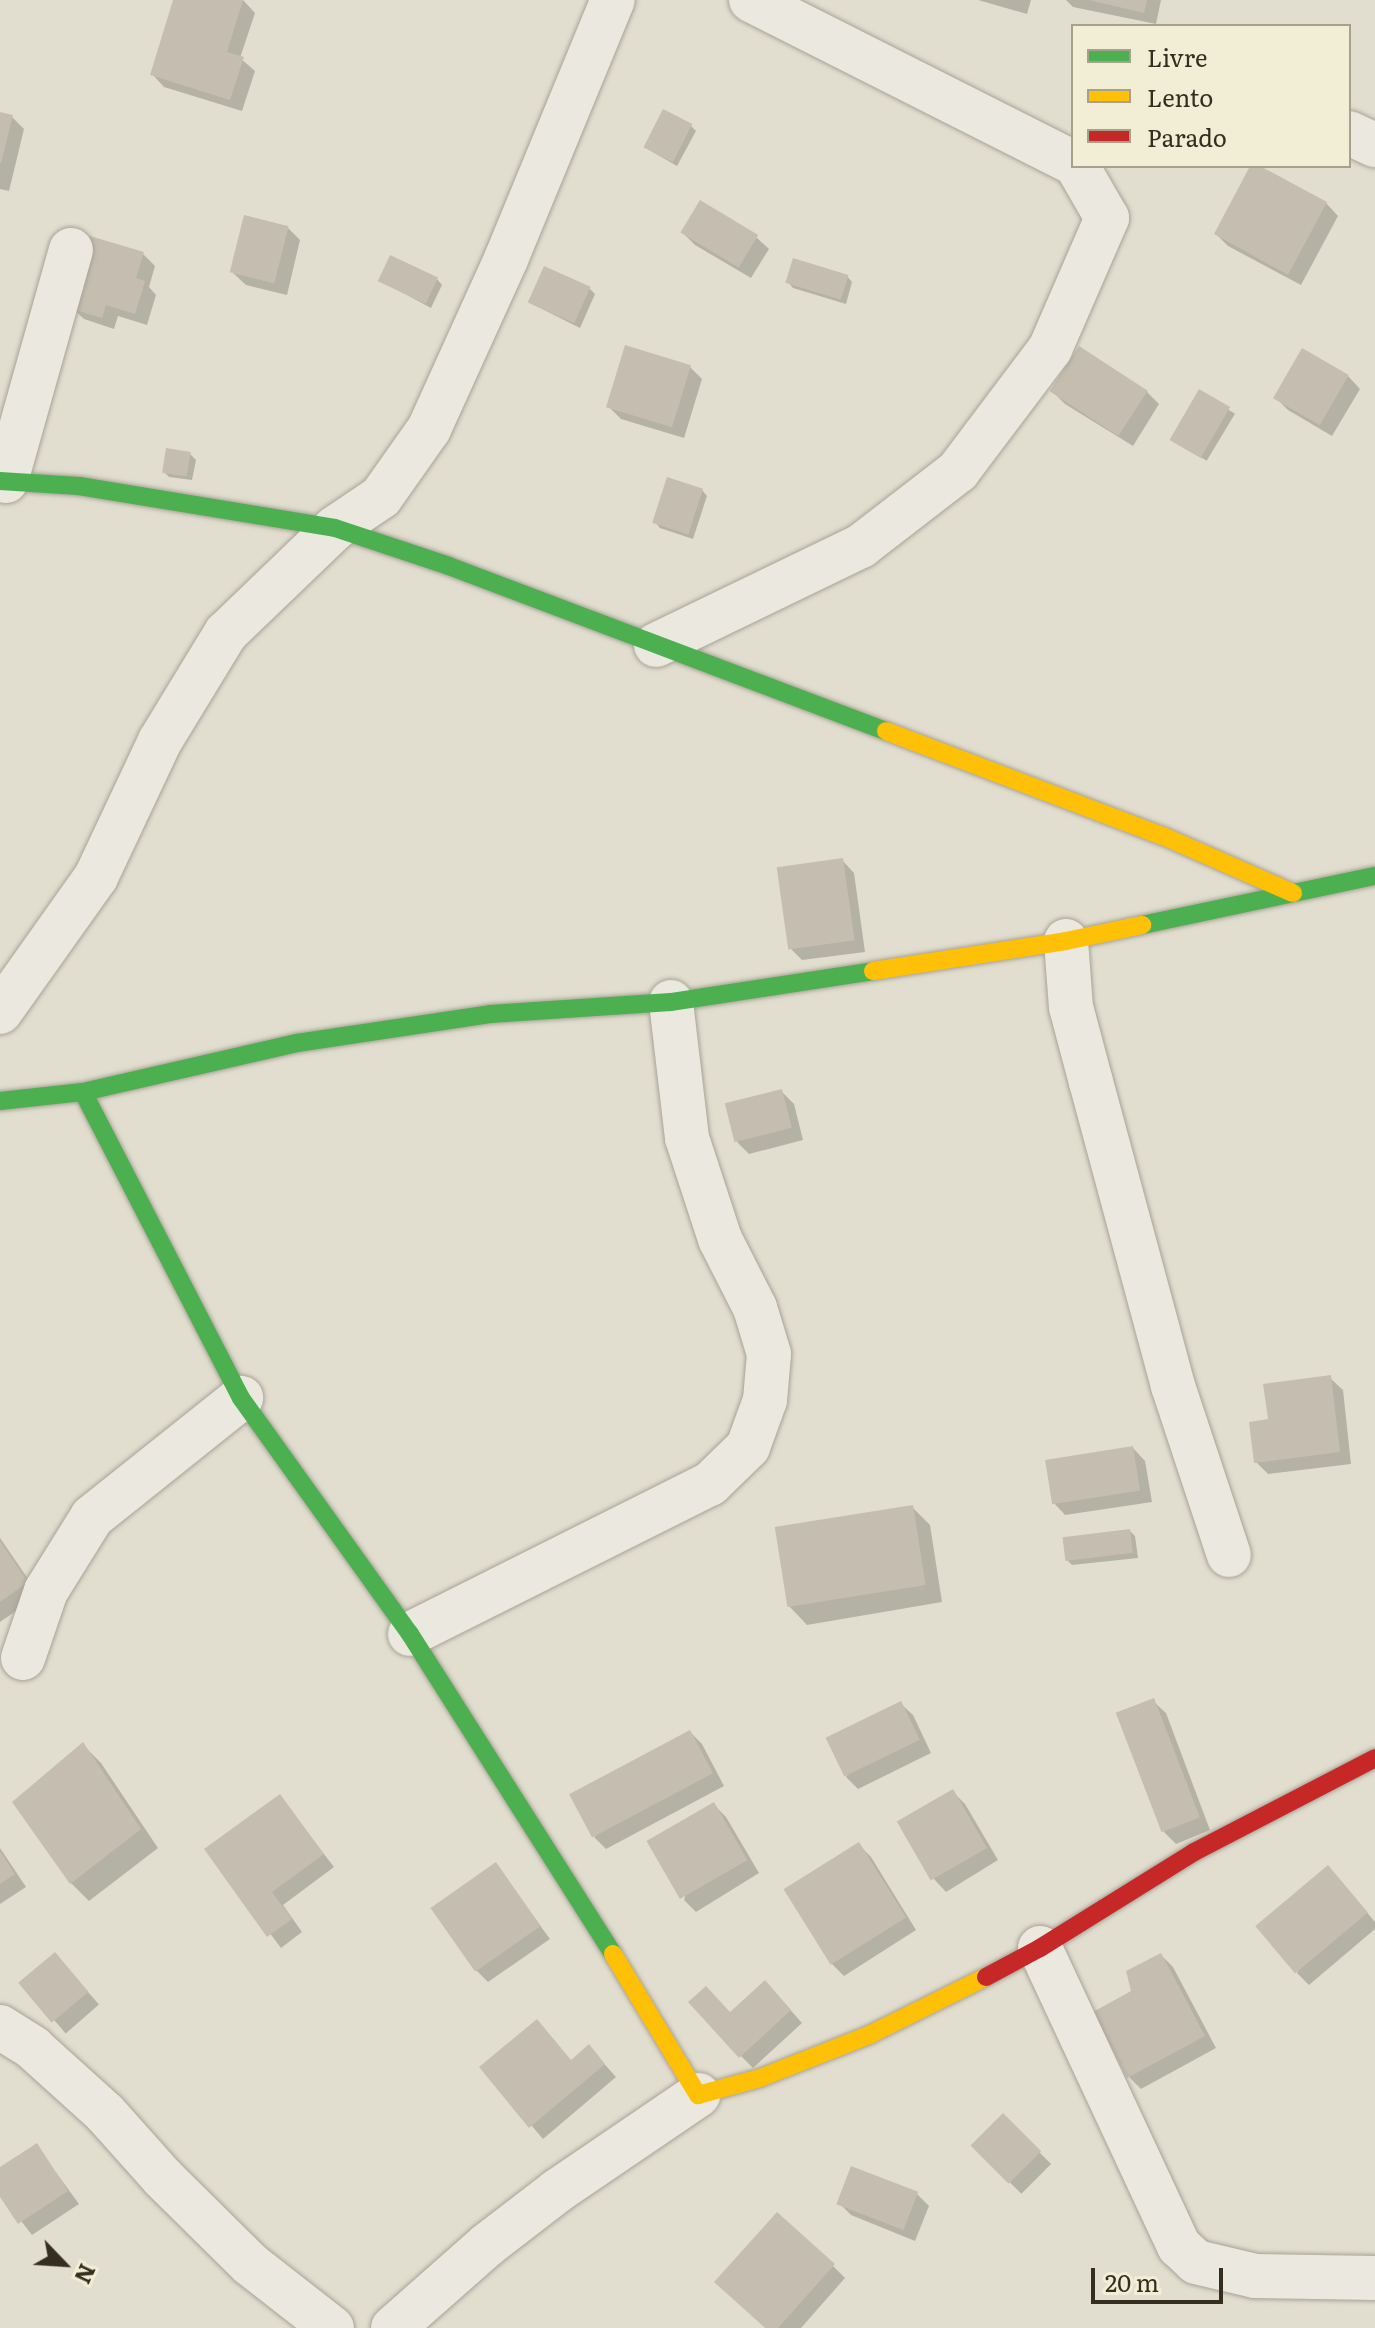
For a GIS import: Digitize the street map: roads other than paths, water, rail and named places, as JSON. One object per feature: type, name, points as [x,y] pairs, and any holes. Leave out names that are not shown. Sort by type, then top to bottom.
[{"type":"street","points":[[0,1012],[96,877],[160,741],[226,633],[335,528],[381,497],[429,429],[506,259],[613,0]]},
{"type":"street","points":[[751,0],[1071,162]]},
{"type":"street","points":[[1351,134],[1375,145]]},
{"type":"street","points":[[656,645],[861,546],[958,471],[1050,349],[1107,218],[1077,168]]},
{"type":"street","points":[[71,250],[3,481],[79,486],[335,528],[449,566],[1163,836],[1293,893]]},
{"type":"street","points":[[0,1101],[83,1092],[297,1043],[490,1014],[671,1002],[1066,941],[1373,874]]},
{"type":"street","points":[[1066,941],[1071,1007],[1173,1386],[1229,1555]]},
{"type":"street","points":[[410,1634],[710,1484],[748,1447],[765,1400],[769,1354],[755,1308],[720,1239],[687,1138],[671,1002]]},
{"type":"street","points":[[83,1092],[241,1398],[410,1634],[663,2033],[698,2095]]},
{"type":"street","points":[[23,1658],[46,1591],[92,1517],[241,1398]]},
{"type":"street","points":[[393,2328],[487,2245],[557,2191],[698,2095],[760,2078],[869,2035],[1040,1948],[1194,1852],[1375,1758]]},
{"type":"street","points":[[1040,1948],[1179,2246],[1196,2262],[1255,2276],[1375,2278]]},
{"type":"street","points":[[0,2027],[33,2048],[105,2113],[250,2264],[332,2328]]}]
